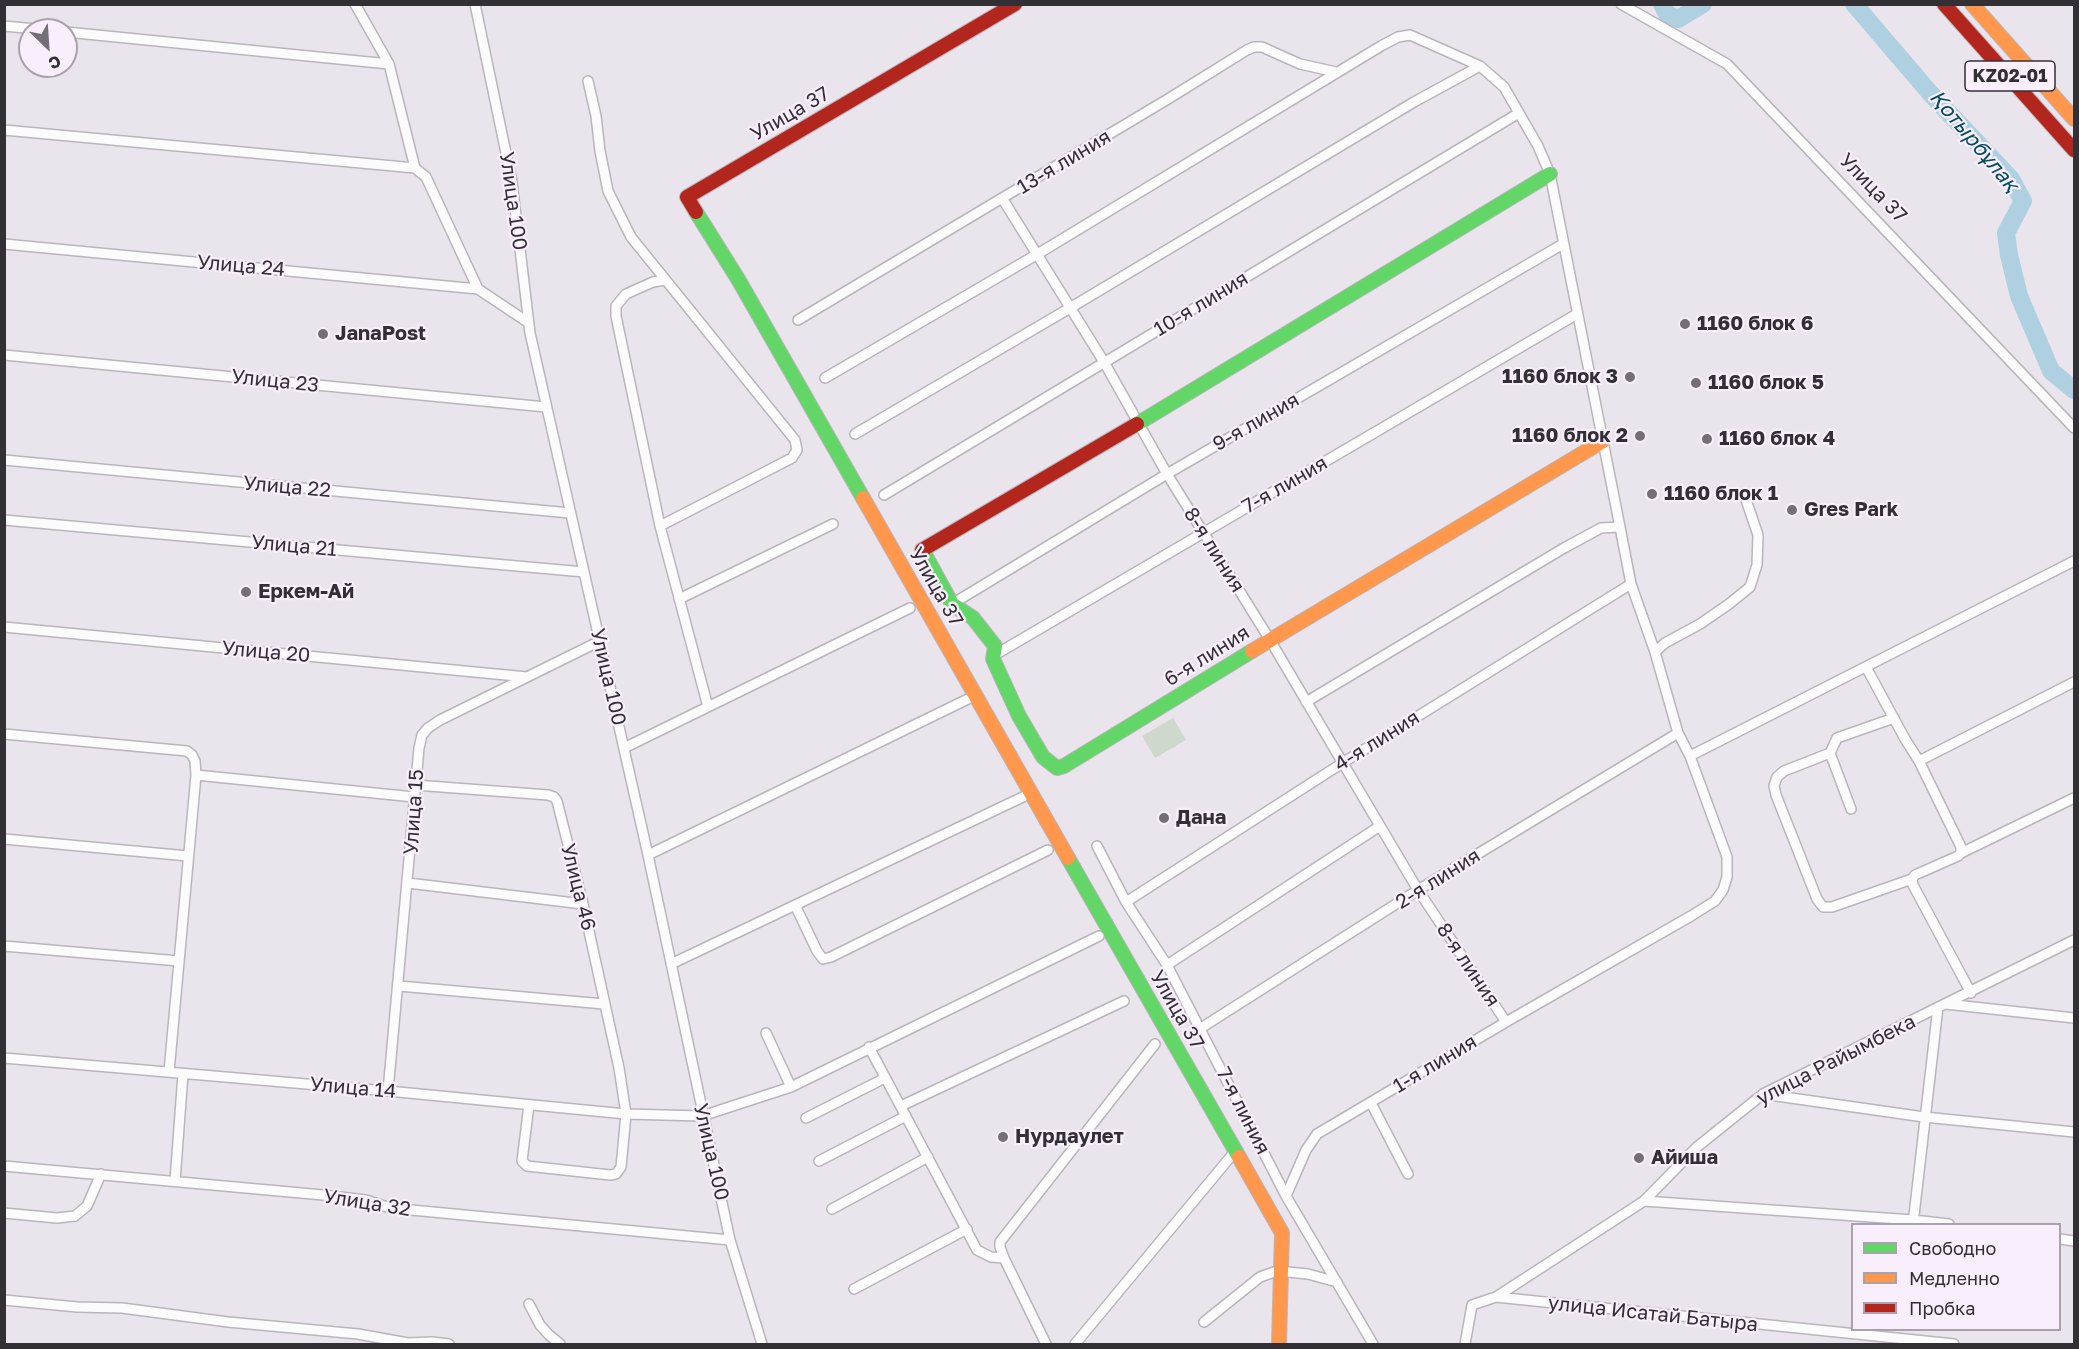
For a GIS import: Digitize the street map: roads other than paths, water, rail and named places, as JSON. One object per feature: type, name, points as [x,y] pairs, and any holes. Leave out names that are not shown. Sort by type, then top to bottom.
[{"type":"main road","name":"Улица 37","points":[[1015,4],[687,197],[744,289],[1282,1233],[1279,1344]]},
{"type":"main road","name":"KZ02-01","points":[[1944,4],[2000,64],[2074,150]]},
{"type":"main road","name":"KZ02-01","points":[[1972,4],[2074,119]]},
{"type":"main road","points":[[1138,423],[1550,174]]},
{"type":"main road","name":"6-я линия","points":[[1138,423],[922,550],[952,604],[973,618],[995,646],[993,659],[1019,716],[1043,757],[1057,768],[1064,766],[1603,441]]},
{"type":"street","points":[[356,4],[389,64],[415,168]]},
{"type":"street","name":"Улица 100","points":[[476,4],[512,182],[529,323],[546,407],[648,855],[730,1240],[762,1344]]},
{"type":"street","name":"Улица 37","points":[[1621,4],[1727,64],[2074,428]]},
{"type":"street","points":[[78,33],[389,64]]},
{"type":"street","points":[[825,378],[1036,255],[1382,45],[1398,37],[1410,35],[1480,66],[1504,87],[1538,146],[1550,174],[1631,584],[1655,652],[1678,733],[1690,756],[2074,561]]},
{"type":"street","name":"13-я линия","points":[[798,320],[1254,47],[1262,47],[1300,64],[1336,72]]},
{"type":"street","points":[[855,434],[1414,102],[1480,66]]},
{"type":"street","points":[[588,81],[608,191],[631,237],[795,440],[797,450],[792,458],[660,526]]},
{"type":"street","name":"10-я линия","points":[[884,495],[1519,113]]},
{"type":"street","points":[[4,130],[415,168],[426,177],[478,289],[529,323]]},
{"type":"street","name":"8-я линия","points":[[1002,198],[1104,363],[1167,474],[1344,762],[1418,890],[1506,1022]]},
{"type":"street","name":"Улица 24","points":[[4,244],[478,289]]},
{"type":"street","name":"9-я линия","points":[[952,604],[1167,474],[1563,244]]},
{"type":"street","points":[[665,280],[653,282],[626,294],[616,306],[616,316],[660,526],[708,707]]},
{"type":"street","name":"7-я линия","points":[[993,656],[1577,314]]},
{"type":"street","name":"Улица 23","points":[[4,355],[546,407]]},
{"type":"street","name":"Улица 22","points":[[4,460],[570,513]]},
{"type":"street","points":[[1655,652],[1665,643],[1700,624],[1750,587],[1757,565],[1758,535],[1744,494]]},
{"type":"street","name":"Улица 21","points":[[4,520],[584,572]]},
{"type":"street","points":[[679,598],[832,524]]},
{"type":"street","points":[[1306,702],[1564,548],[1601,528],[1620,527]]},
{"type":"street","name":"4-я линия","points":[[1126,902],[1344,762],[1631,584]]},
{"type":"street","points":[[624,748],[910,608]]},
{"type":"street","name":"Улица 20","points":[[4,627],[527,677]]},
{"type":"street","name":"Улица 15","points":[[388,1091],[415,785],[422,735],[428,728],[600,641]]},
{"type":"street","points":[[1866,667],[1919,761],[1961,847],[1961,853]]},
{"type":"street","points":[[1919,761],[2074,682]]},
{"type":"street","points":[[648,855],[972,697]]},
{"type":"street","points":[[1893,718],[1837,738],[1830,753],[1784,771],[1777,777],[1774,786],[1822,907],[1832,907],[1912,879],[1915,875],[1954,859],[1961,853],[2074,798]]},
{"type":"street","name":"2-я линия","points":[[1201,1028],[1418,890],[1678,733]]},
{"type":"street","points":[[4,734],[187,751],[195,761],[196,775],[169,1072]]},
{"type":"street","points":[[1830,753],[1851,809]]},
{"type":"street","name":"1-я линия","points":[[1286,1196],[1306,1150],[1317,1134],[1714,901],[1723,890],[1727,877],[1727,857],[1690,756]]},
{"type":"street","points":[[196,775],[414,797]]},
{"type":"street","name":"Улица 46","points":[[415,785],[548,795],[557,801],[583,904],[619,1068],[626,1114],[621,1167],[616,1174],[527,1166],[522,1161],[529,1105]]},
{"type":"street","points":[[671,964],[1028,795]]},
{"type":"street","points":[[1167,965],[1380,826]]},
{"type":"street","points":[[4,839],[188,856]]},
{"type":"street","name":"7-я линия","points":[[1097,846],[1126,902],[1167,965],[1286,1196],[1373,1344]]},
{"type":"street","points":[[795,904],[823,959],[1048,850]]},
{"type":"street","points":[[1912,879],[1913,885],[1971,993]]},
{"type":"street","points":[[408,883],[583,904]]},
{"type":"street","name":"Улица 14","points":[[4,1058],[626,1114],[702,1116],[791,1087],[1099,936]]},
{"type":"street","name":"улица Райымбека","points":[[1465,1344],[1472,1305],[1496,1297],[1644,1201],[1697,1147],[1763,1094],[2074,940]]},
{"type":"street","points":[[4,946],[179,961]]},
{"type":"street","points":[[399,986],[604,1004]]},
{"type":"street","points":[[901,1106],[1124,1000]]},
{"type":"street","points":[[1913,1222],[1924,1117],[1942,1006],[2074,1018]]},
{"type":"street","points":[[766,1033],[791,1087]]},
{"type":"street","points":[[1047,1344],[1004,1258],[1000,1247],[1002,1237],[1155,1044]]},
{"type":"street","points":[[870,1047],[981,1253],[1004,1258]]},
{"type":"street","points":[[175,1181],[183,1074]]},
{"type":"street","points":[[806,1118],[885,1078]]},
{"type":"street","points":[[1763,1094],[1924,1117],[2074,1132]]},
{"type":"street","points":[[1371,1103],[1408,1174]]},
{"type":"street","points":[[819,1161],[906,1116]]},
{"type":"street","points":[[1075,1344],[1232,1155]]},
{"type":"street","points":[[832,1209],[928,1157]]},
{"type":"street","name":"Улица 32","points":[[4,1166],[366,1200],[390,1208],[562,1226],[730,1240]]},
{"type":"street","points":[[4,1213],[57,1218],[75,1216],[87,1206],[101,1174]]},
{"type":"street","points":[[1644,1201],[1931,1223]]},
{"type":"street","points":[[854,1289],[967,1229]]},
{"type":"street","points":[[1204,1322],[1260,1277],[1276,1271],[1308,1274],[1336,1282]]},
{"type":"street","name":"улица Исатай Батыра","points":[[1496,1297],[1904,1342],[1954,1344]]},
{"type":"street","points":[[4,1300],[77,1307],[122,1308],[228,1322],[358,1334],[408,1343],[449,1344]]},
{"type":"street","points":[[530,1304],[549,1335],[560,1344]]},
{"type":"waterway","name":"Қотырбұлақ","points":[[1662,4],[1667,14],[1678,19],[1703,4]]},
{"type":"waterway","name":"Қотырбұлақ","points":[[1854,4],[1930,93],[2011,179],[2023,201],[2006,233],[2019,296],[2051,371],[2074,390]]},
{"type":"place","name":"1160 блок 6","points":[[1685,324]]},
{"type":"place","name":"JanaPost","points":[[323,334]]},
{"type":"place","name":"1160 блок 3","points":[[1630,377]]},
{"type":"place","name":"1160 блок 5","points":[[1696,383]]},
{"type":"place","name":"1160 блок 2","points":[[1640,436]]},
{"type":"place","name":"1160 блок 4","points":[[1707,439]]},
{"type":"place","name":"1160 блок 1","points":[[1652,494]]},
{"type":"place","name":"Gres Park","points":[[1792,510]]},
{"type":"place","name":"Еркем-Ай","points":[[246,592]]},
{"type":"place","name":"Дана","points":[[1164,818]]},
{"type":"place","name":"Нурдаулет","points":[[1003,1137]]},
{"type":"place","name":"Айиша","points":[[1639,1158]]}]
